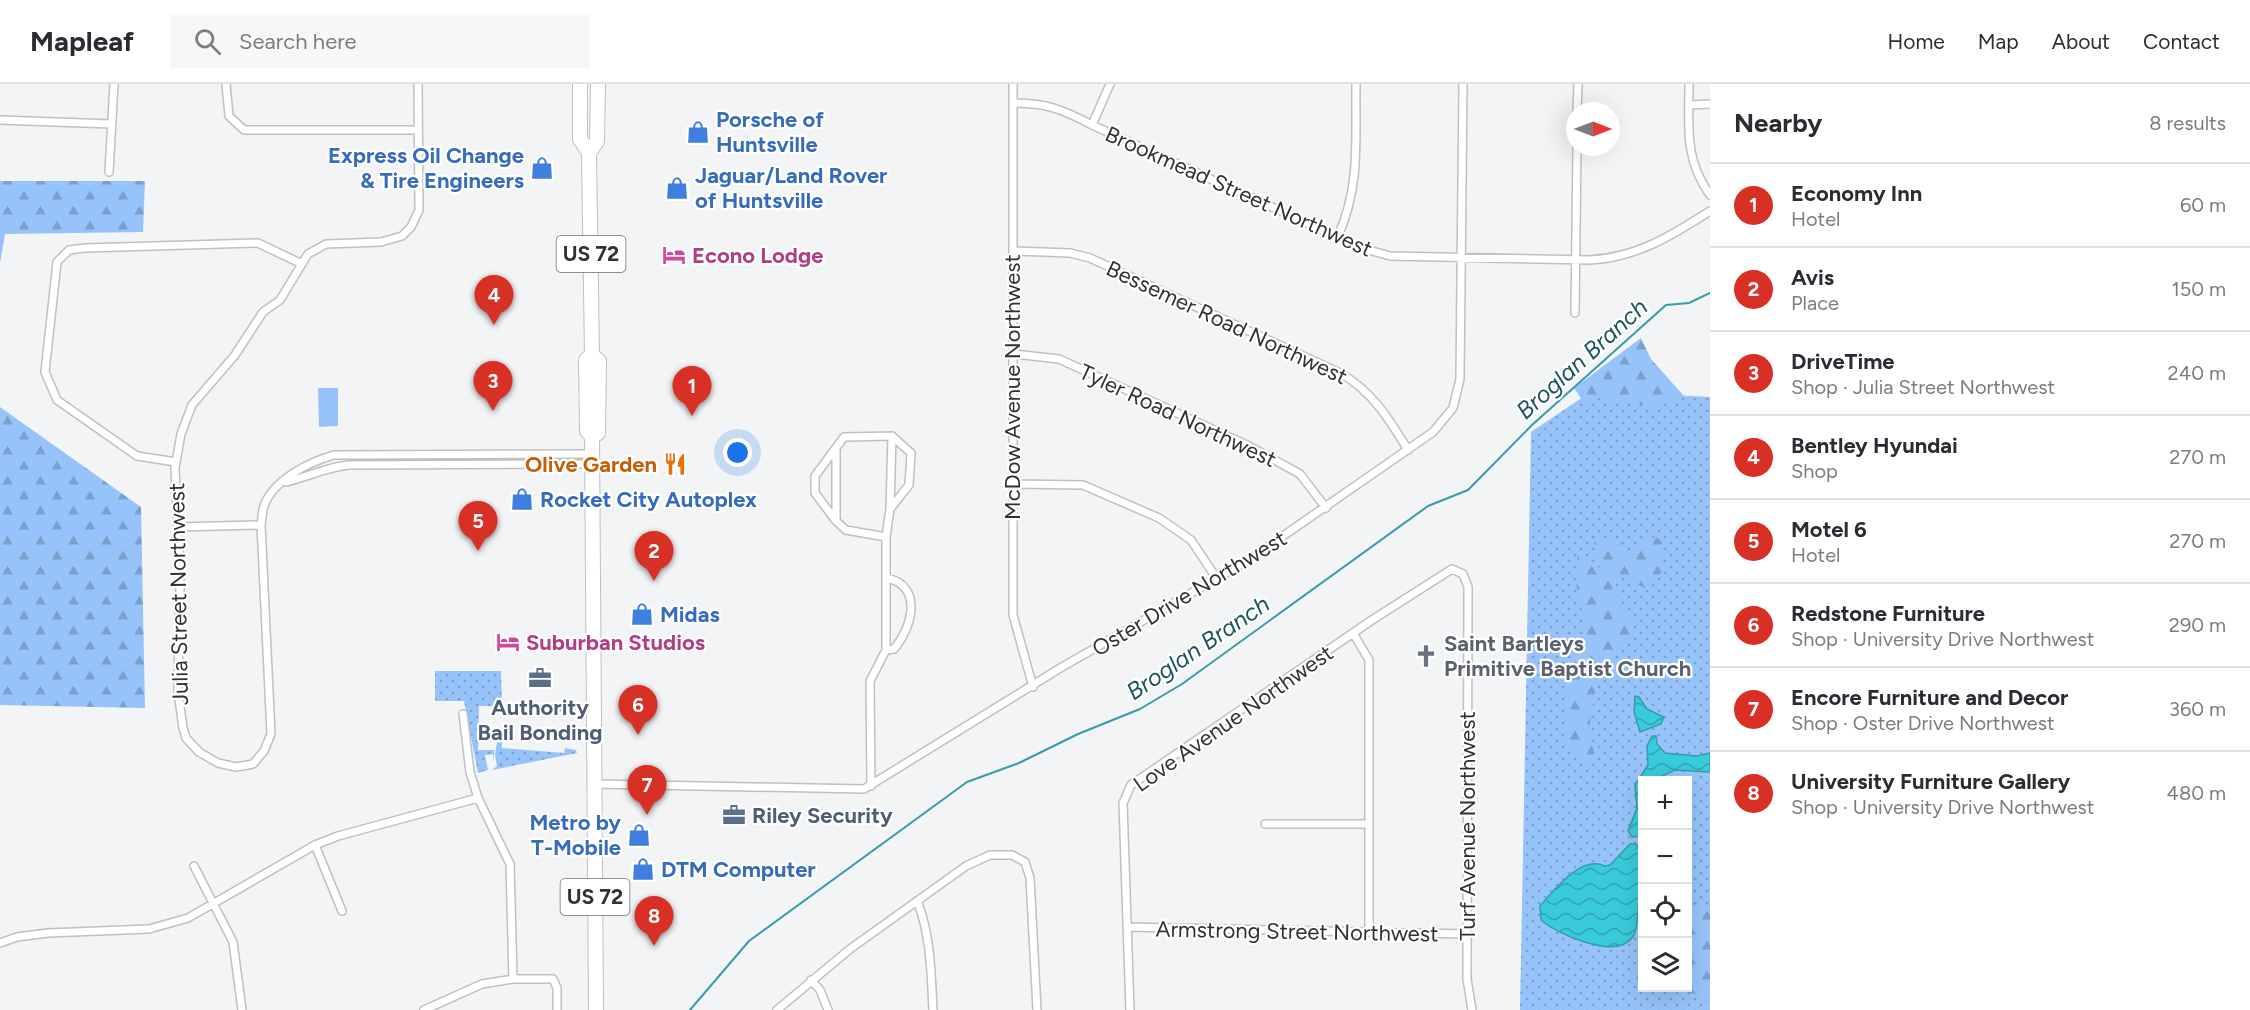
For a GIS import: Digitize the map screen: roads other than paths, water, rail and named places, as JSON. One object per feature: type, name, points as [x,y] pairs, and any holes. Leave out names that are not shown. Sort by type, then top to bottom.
[{"type":"highway","name":"US 72","points":[[580,84],[580,139],[589,153],[592,355],[598,361],[599,371],[598,433],[592,437],[596,1010]]},
{"type":"highway","name":"US 72","points":[[589,153],[597,141],[598,84]]},
{"type":"street","points":[[109,172],[114,84]]},
{"type":"street","points":[[226,84],[228,116],[244,130],[417,130]]},
{"type":"street","name":"Julia Street Northwest","points":[[418,84],[419,210],[411,227],[402,236],[381,242],[326,244],[308,254],[280,300],[263,312],[235,355],[192,405],[176,462],[180,717],[186,738],[199,752],[218,763],[236,766],[253,764],[264,752],[271,734],[261,525],[264,506],[271,493],[316,460],[334,455],[593,459]]},
{"type":"street","name":"McDow Avenue Northwest","points":[[1013,84],[1013,615],[1033,687]]},
{"type":"street","points":[[1092,125],[1110,84]]},
{"type":"street","points":[[1338,236],[1348,215],[1355,186],[1356,84]]},
{"type":"street","name":"Oster Drive Northwest","points":[[595,784],[864,789],[1033,687],[1062,667],[1217,579],[1326,508],[1442,424],[1454,408],[1458,394],[1462,258],[1463,84]]},
{"type":"street","points":[[1577,102],[1578,84]]},
{"type":"street","points":[[1689,84],[1692,161],[1695,173],[1710,195]]},
{"type":"street","name":"Brookmead Street Northwest","points":[[1013,103],[1038,103],[1061,108],[1092,125],[1362,248],[1390,256],[1615,258],[1643,250],[1710,211]]},
{"type":"street","points":[[1689,105],[1710,104]]},
{"type":"street","points":[[0,120],[111,124]]},
{"type":"street","points":[[1575,313],[1577,156]]},
{"type":"street","points":[[176,462],[137,456],[57,400],[45,372],[57,262],[69,250],[85,248],[258,243],[302,264]]},
{"type":"street","name":"Bessemer Road Northwest","points":[[1013,251],[1070,253],[1090,258],[1340,373],[1356,382],[1375,401],[1408,450]]},
{"type":"street","name":"Tyler Road Northwest","points":[[1013,354],[1059,359],[1247,446],[1300,474],[1326,508]]},
{"type":"street","points":[[871,786],[870,681],[886,650],[886,537],[890,509],[892,436]]},
{"type":"street","points":[[886,537],[846,530],[815,494],[815,476],[844,437],[892,436],[911,453],[909,485],[890,509]]},
{"type":"street","points":[[836,449],[837,521]]},
{"type":"street","points":[[283,483],[305,477],[327,467],[349,465],[593,459]]},
{"type":"street","points":[[1012,484],[1083,485],[1159,518],[1191,540],[1217,579]]},
{"type":"street","points":[[178,527],[261,525]]},
{"type":"street","name":"Love Avenue Northwest","points":[[1131,1010],[1123,803],[1131,785],[1443,573],[1452,569],[1461,572]]},
{"type":"street","name":"Turf Avenue Northwest","points":[[1461,572],[1467,579],[1468,587],[1467,980],[1472,1010]]},
{"type":"street","points":[[886,578],[898,580],[910,593],[912,613],[906,635],[894,649],[886,650]]},
{"type":"street","points":[[1353,633],[1370,660],[1369,932]]},
{"type":"street","points":[[463,714],[470,772],[478,798],[510,864],[513,979]]},
{"type":"street","points":[[0,943],[17,937],[48,933],[149,929],[188,918],[315,845],[338,836],[478,798]]},
{"type":"street","points":[[1265,824],[1370,824]]},
{"type":"street","points":[[315,845],[342,910]]},
{"type":"street","points":[[777,1010],[811,980],[966,866],[990,855],[1012,855],[1025,862],[1030,878],[1037,1010]]},
{"type":"street","points":[[194,866],[233,942],[242,1010]]},
{"type":"street","points":[[918,903],[926,926],[930,954],[933,1010]]},
{"type":"street","name":"Armstrong Street Northwest","points":[[1128,927],[1467,934]]},
{"type":"street","points":[[424,1010],[482,984],[513,979],[553,980],[557,988],[556,1010]]},
{"type":"street","points":[[811,980],[820,990],[828,1010]]},
{"type":"water","points":[[1635,696],[1639,697],[1647,709],[1664,717],[1661,724],[1640,732],[1634,712]]},
{"type":"water","points":[[1652,736],[1656,736],[1657,744],[1665,753],[1697,756],[1710,753],[1710,772],[1675,770],[1662,776],[1641,776],[1648,765],[1647,746]]},
{"type":"water","points":[[1638,780],[1638,836],[1632,837],[1628,831],[1637,808],[1635,785]]},
{"type":"water","points":[[1630,844],[1636,844],[1638,848],[1638,912],[1632,938],[1624,944],[1600,946],[1572,938],[1541,920],[1540,906],[1569,876],[1587,865],[1610,865]]},
{"type":"waterway","name":"Broglan Branch","points":[[690,1010],[749,941],[967,782],[1019,763],[1078,734],[1140,709],[1182,684],[1428,506],[1468,490],[1532,425],[1666,305],[1689,303],[1710,293]]},
{"type":"place","name":"Porsche of Huntsville","points":[[698,132]]},
{"type":"place","name":"Express Oil Change & Tire Engineers","points":[[542,168]]},
{"type":"place","name":"Jaguar/Land Rover of Huntsville","points":[[677,188]]},
{"type":"place","name":"Econo Lodge","points":[[674,255]]},
{"type":"place","name":"Bentley Hyundai","points":[[494,325]]},
{"type":"place","name":"DriveTime","points":[[493,411]]},
{"type":"place","name":"Economy Inn","points":[[692,416]]},
{"type":"place","name":"Olive Garden","points":[[675,464]]},
{"type":"place","name":"Rocket City Autoplex","points":[[522,499]]},
{"type":"place","name":"Motel 6","points":[[478,551]]},
{"type":"place","name":"Avis","points":[[654,581]]},
{"type":"place","name":"Midas","points":[[642,614]]},
{"type":"place","name":"Suburban Studios","points":[[508,642]]},
{"type":"place","name":"Saint Bartleys Primitive Baptist Church","points":[[1426,656]]},
{"type":"place","name":"Authority Bail Bonding","points":[[540,678]]},
{"type":"place","name":"Redstone Furniture","points":[[638,735]]},
{"type":"place","name":"Encore Furniture and Decor","points":[[647,815]]},
{"type":"place","name":"Riley Security","points":[[734,815]]},
{"type":"place","name":"Metro by T-Mobile","points":[[639,835]]},
{"type":"place","name":"DTM Computer","points":[[643,869]]},
{"type":"place","name":"University Furniture Gallery","points":[[654,946]]}]
